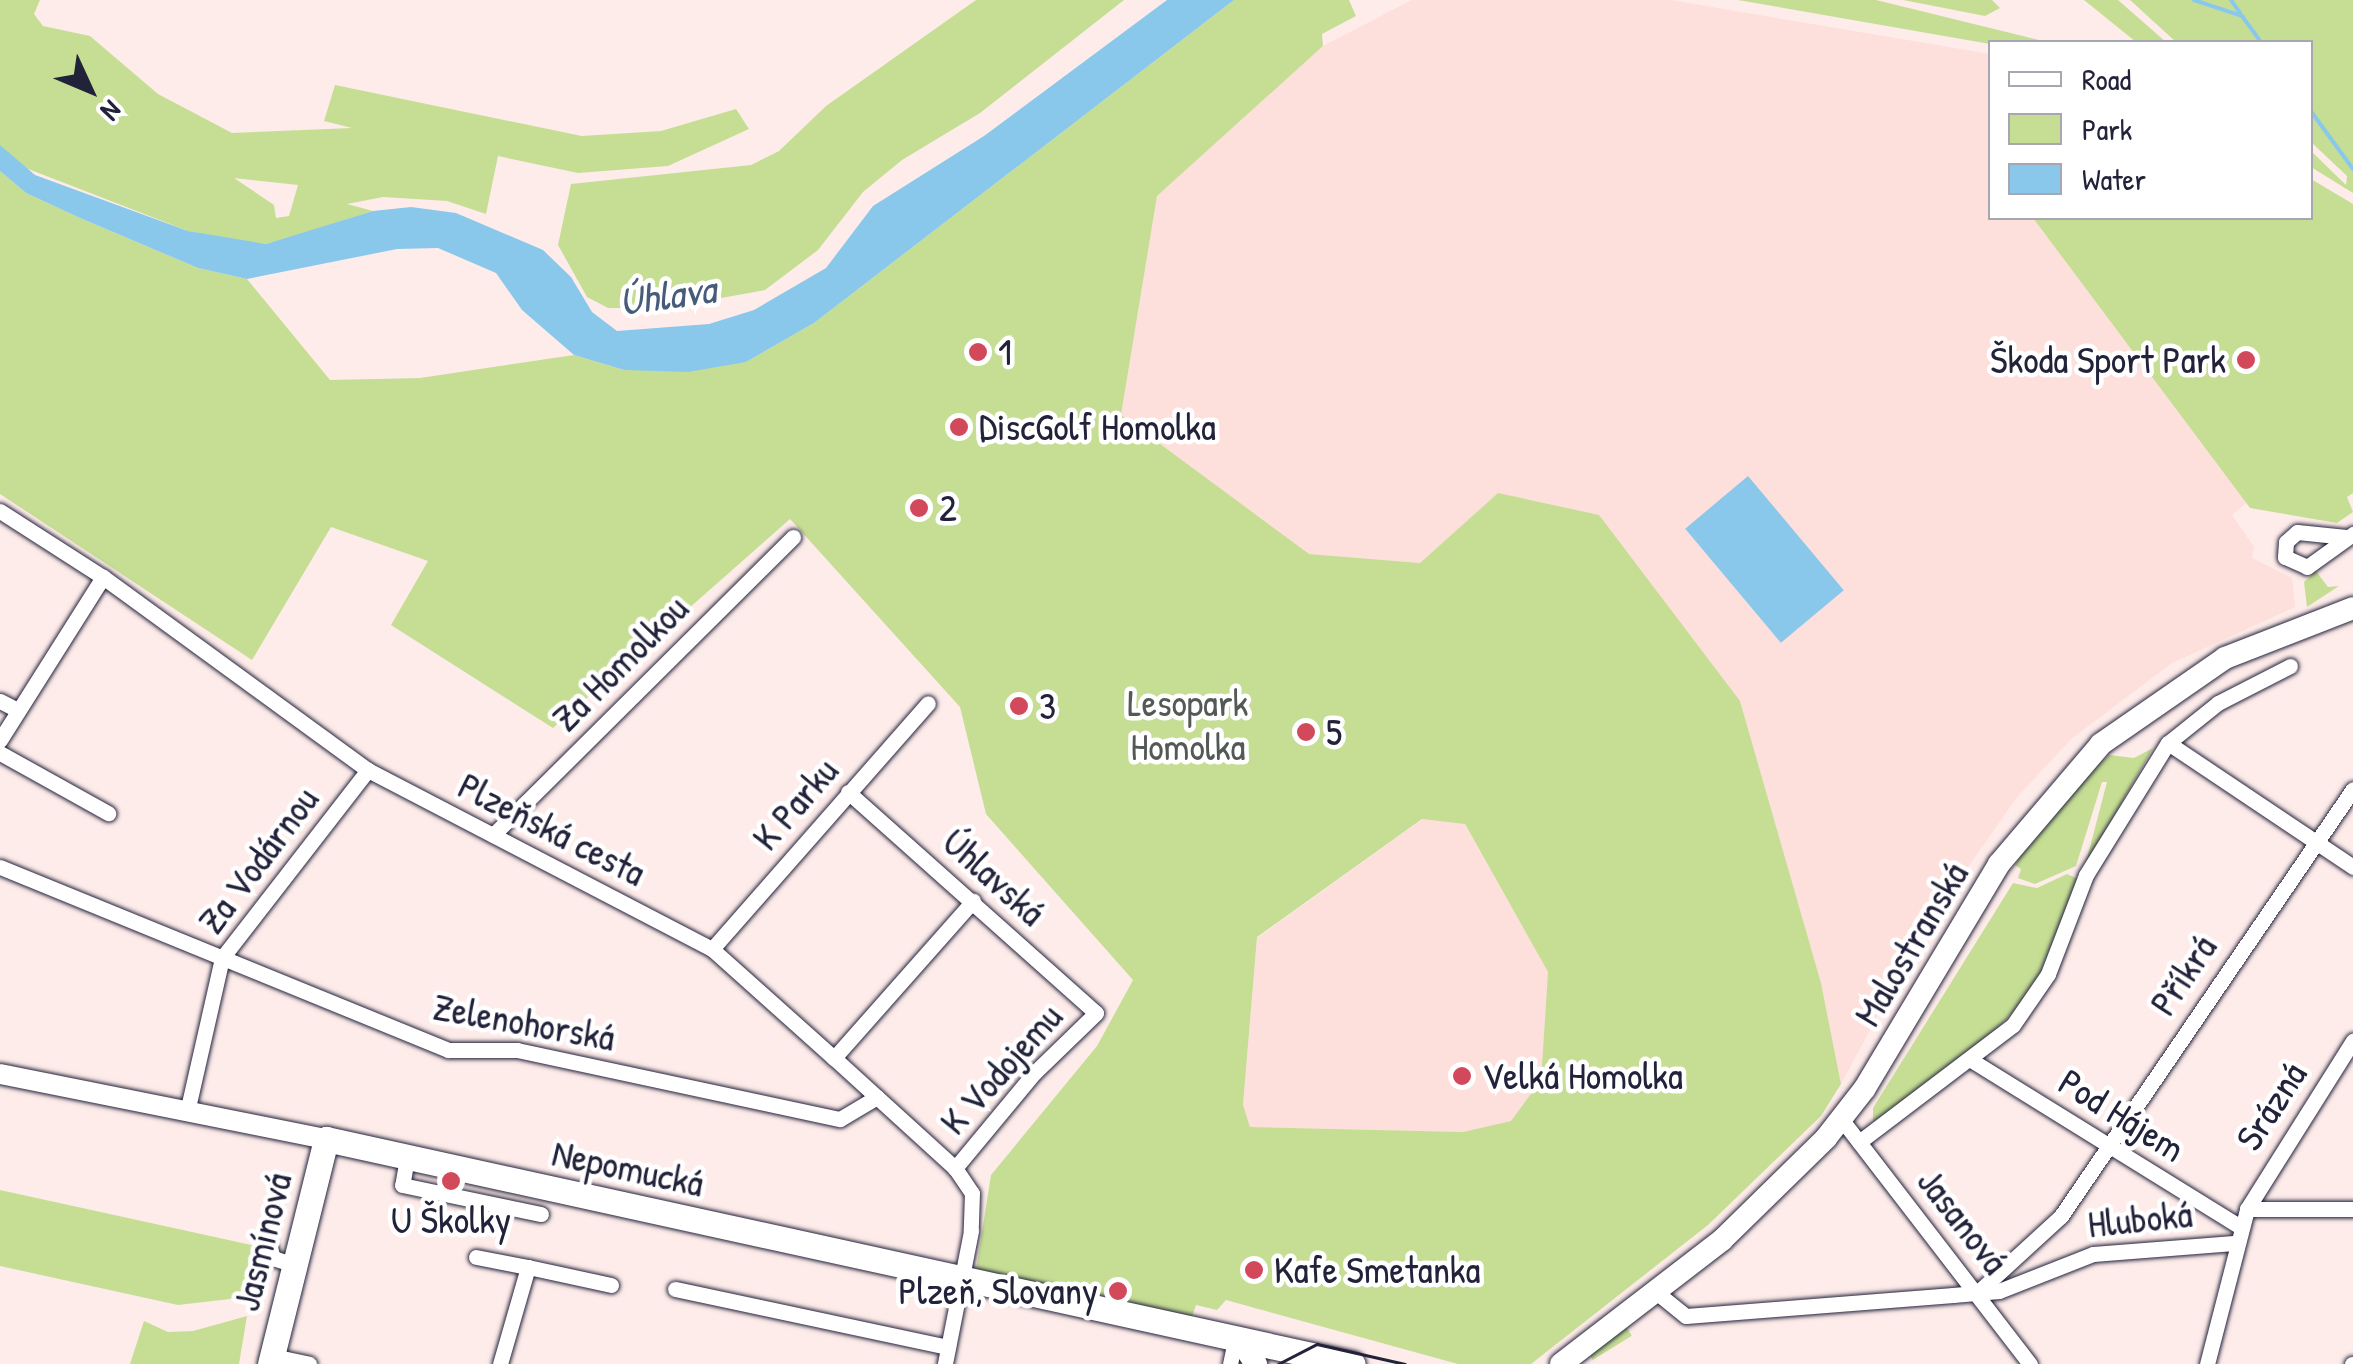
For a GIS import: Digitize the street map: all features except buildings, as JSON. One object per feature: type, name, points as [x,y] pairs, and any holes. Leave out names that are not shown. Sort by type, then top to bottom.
[{"type":"main road","name":"Malostranská","points":[[1560,1364],[1656,1292],[1784,1186],[1842,1120],[1999,864],[2063,782],[2144,708],[2197,674],[2254,644],[2353,608]]},
{"type":"main road","name":"Nepomucká","points":[[326,1139],[962,1278],[1265,1359],[1354,1364]]},
{"type":"main road","name":"Jasmínová","points":[[271,1360],[326,1139]]},
{"type":"main road","points":[[1571,1364],[1588,1343]]},
{"type":"street","name":"Plzeňská cesta","points":[[0,511],[102,577],[368,770],[712,949],[956,1168]]},
{"type":"street","points":[[2297,532],[2349,536],[2313,564],[2294,566],[2284,549],[2297,532]]},
{"type":"street","name":"Za Homolkou","points":[[493,835],[793,537]]},
{"type":"street","points":[[0,740],[102,577]]},
{"type":"street","points":[[1859,1142],[2013,1025],[2048,974],[2086,876],[2168,743],[2218,703],[2290,666]]},
{"type":"street","points":[[0,701],[18,710]]},
{"type":"street","name":"K Parku","points":[[712,949],[928,704]]},
{"type":"street","points":[[2168,743],[2353,867]]},
{"type":"street","points":[[0,752],[108,813]]},
{"type":"street","name":"Za Vodárnou","points":[[187,1112],[222,958],[368,770]]},
{"type":"street","name":"Příkrá","points":[[2109,1145],[2311,842],[2353,788]]},
{"type":"street","name":"Úhlavská","points":[[848,792],[1096,1013]]},
{"type":"street","name":"Zelenohorská","points":[[0,867],[448,1050],[517,1050],[840,1119],[877,1098]]},
{"type":"street","points":[[834,1058],[973,901]]},
{"type":"street","name":"K Vodojemu","points":[[956,1168],[1034,1073],[1096,1013]]},
{"type":"street","name":"Srázná","points":[[2246,1209],[2353,1041]]},
{"type":"street","name":"Pod Hájem","points":[[1971,1060],[2109,1145],[2236,1234]]},
{"type":"street","name":"Nepomucká","points":[[0,1074],[326,1139]]},
{"type":"street","name":"Jasanová","points":[[1842,1120],[2030,1364]]},
{"type":"street","name":"Hluboká","points":[[1977,1293],[2061,1216],[2109,1145]]},
{"type":"street","points":[[407,1158],[402,1186],[541,1214]]},
{"type":"street","points":[[675,1290],[946,1356],[962,1278],[972,1193],[956,1168]]},
{"type":"street","name":"Hluboká","points":[[1656,1292],[1686,1316],[1999,1291],[2093,1254],[2236,1234],[2246,1209],[2353,1209]]},
{"type":"street","points":[[2207,1364],[2236,1234]]},
{"type":"street","points":[[269,1245],[273,1258],[295,1265]]},
{"type":"street","points":[[476,1257],[611,1285]]},
{"type":"street","points":[[500,1364],[528,1267]]},
{"type":"street","points":[[271,1360],[309,1364]]},
{"type":"shaded area","points":[[1412,0],[1670,0],[1988,54],[1988,220],[2034,220],[2246,503],[2232,515],[2254,547],[2252,558],[2292,578],[2295,607],[2172,663],[2071,739],[2017,797],[1922,933],[1841,1084],[1821,983],[1740,701],[1498,493],[1420,563],[1308,554],[1121,415],[1157,196],[1323,46]]},
{"type":"shaded area","points":[[1423,819],[1464,823],[1548,972],[1541,1080],[1511,1121],[1463,1132],[1250,1127],[1243,1106],[1257,938]]},
{"type":"green space","points":[[0,0],[40,0],[34,14],[43,26],[90,36],[158,94],[232,133],[352,128],[324,121],[335,85],[582,136],[661,131],[736,109],[749,129],[668,166],[578,173],[498,156],[486,214],[447,201],[383,197],[347,204],[373,211],[266,244],[188,231],[18,165],[0,145]],"holes":[[[234,178],[298,185],[289,216],[276,218],[274,205]]]},
{"type":"green space","points":[[976,0],[1124,0],[980,113],[902,160],[863,192],[818,250],[765,290],[666,308],[608,308],[587,297],[558,245],[571,184],[751,165],[779,151],[826,106]]},
{"type":"green space","name":"Lesopark Homolka","points":[[1234,0],[1349,0],[1356,16],[1322,34],[1323,46],[1157,196],[1121,415],[1309,554],[1420,563],[1498,493],[1599,515],[1740,701],[1821,983],[1841,1084],[1821,1116],[1708,1225],[1531,1364],[1458,1364],[1226,1300],[1217,1310],[1196,1305],[1192,1317],[976,1270],[991,1175],[1097,1046],[1133,980],[986,814],[960,707],[790,519],[553,728],[391,625],[428,561],[331,527],[252,660],[0,494],[0,171],[26,193],[80,218],[198,268],[247,279],[330,380],[420,378],[574,355],[624,370],[746,362],[814,323]],"holes":[[[1422,819],[1465,824],[1548,972],[1541,1080],[1511,1121],[1463,1132],[1250,1127],[1243,1105],[1257,937]]]},
{"type":"green space","points":[[1738,0],[1876,0],[2039,40],[1988,40],[1988,44]]},
{"type":"green space","points":[[1903,0],[1992,0],[2000,8],[1985,16]]},
{"type":"green space","points":[[2084,0],[2118,0],[2164,40],[2134,40]]},
{"type":"green space","points":[[2130,0],[2353,0],[2353,193],[2313,168],[2313,153],[2346,185],[2347,176],[2313,144],[2313,40],[2174,40]]},
{"type":"green space","name":"Škoda Sport Park","points":[[2313,180],[2353,204],[2353,493],[2347,497],[2353,512],[2337,523],[2250,508],[2034,220],[2313,220]]},
{"type":"green space","points":[[2316,571],[2328,587],[2339,586],[2307,607],[2304,582]]},
{"type":"green space","points":[[2153,748],[2085,866],[2107,782],[2102,782],[2076,866],[2035,884],[2018,878],[2021,869],[2015,865],[2029,840],[2075,787],[2109,755],[2134,758]]},
{"type":"green space","points":[[2067,874],[2078,879],[2036,983],[2017,1008],[1985,1041],[1873,1122],[1873,1108],[2013,883],[2037,888]]},
{"type":"green space","points":[[0,1190],[261,1247],[253,1272],[258,1282],[230,1299],[178,1305],[0,1266]]},
{"type":"green space","points":[[247,1316],[239,1364],[130,1364],[144,1321],[168,1332],[193,1331]]},
{"type":"green space","points":[[1627,1328],[1632,1336],[1593,1360],[1588,1352]]},
{"type":"water","points":[[1167,0],[1234,0],[814,323],[746,362],[688,372],[624,370],[574,355],[522,310],[496,273],[438,248],[397,249],[247,279],[198,268],[80,218],[26,193],[0,171],[0,145],[35,175],[188,231],[266,244],[373,211],[411,207],[456,213],[543,250],[571,277],[592,312],[617,331],[709,324],[754,310],[826,268],[873,206],[984,136]]},
{"type":"water","points":[[1748,476],[1844,590],[1781,643],[1685,529]]},
{"type":"waterway","points":[[2194,0],[2242,16],[2260,40]]},
{"type":"waterway","points":[[2231,0],[2240,13]]},
{"type":"waterway","points":[[2313,114],[2353,169]]},
{"type":"tram line","points":[[1278,1364],[1317,1344],[1405,1364]]},
{"type":"place","name":"1","points":[[978,352]]},
{"type":"place","name":"Škoda Sport Park","points":[[2246,360]]},
{"type":"place","name":"DiscGolf Homolka","points":[[959,427]]},
{"type":"place","name":"2","points":[[919,508]]},
{"type":"place","name":"3","points":[[1019,706]]},
{"type":"place","name":"5","points":[[1306,732]]},
{"type":"place","name":"Velká Homolka","points":[[1462,1076]]},
{"type":"place","name":"U Školky","points":[[451,1181]]},
{"type":"place","name":"Kafe Smetanka","points":[[1254,1270]]},
{"type":"place","name":"Plzeň, Slovany","points":[[1118,1291]]},
{"type":"water label","name":"Úhlava","points":[[667,294]]}]
